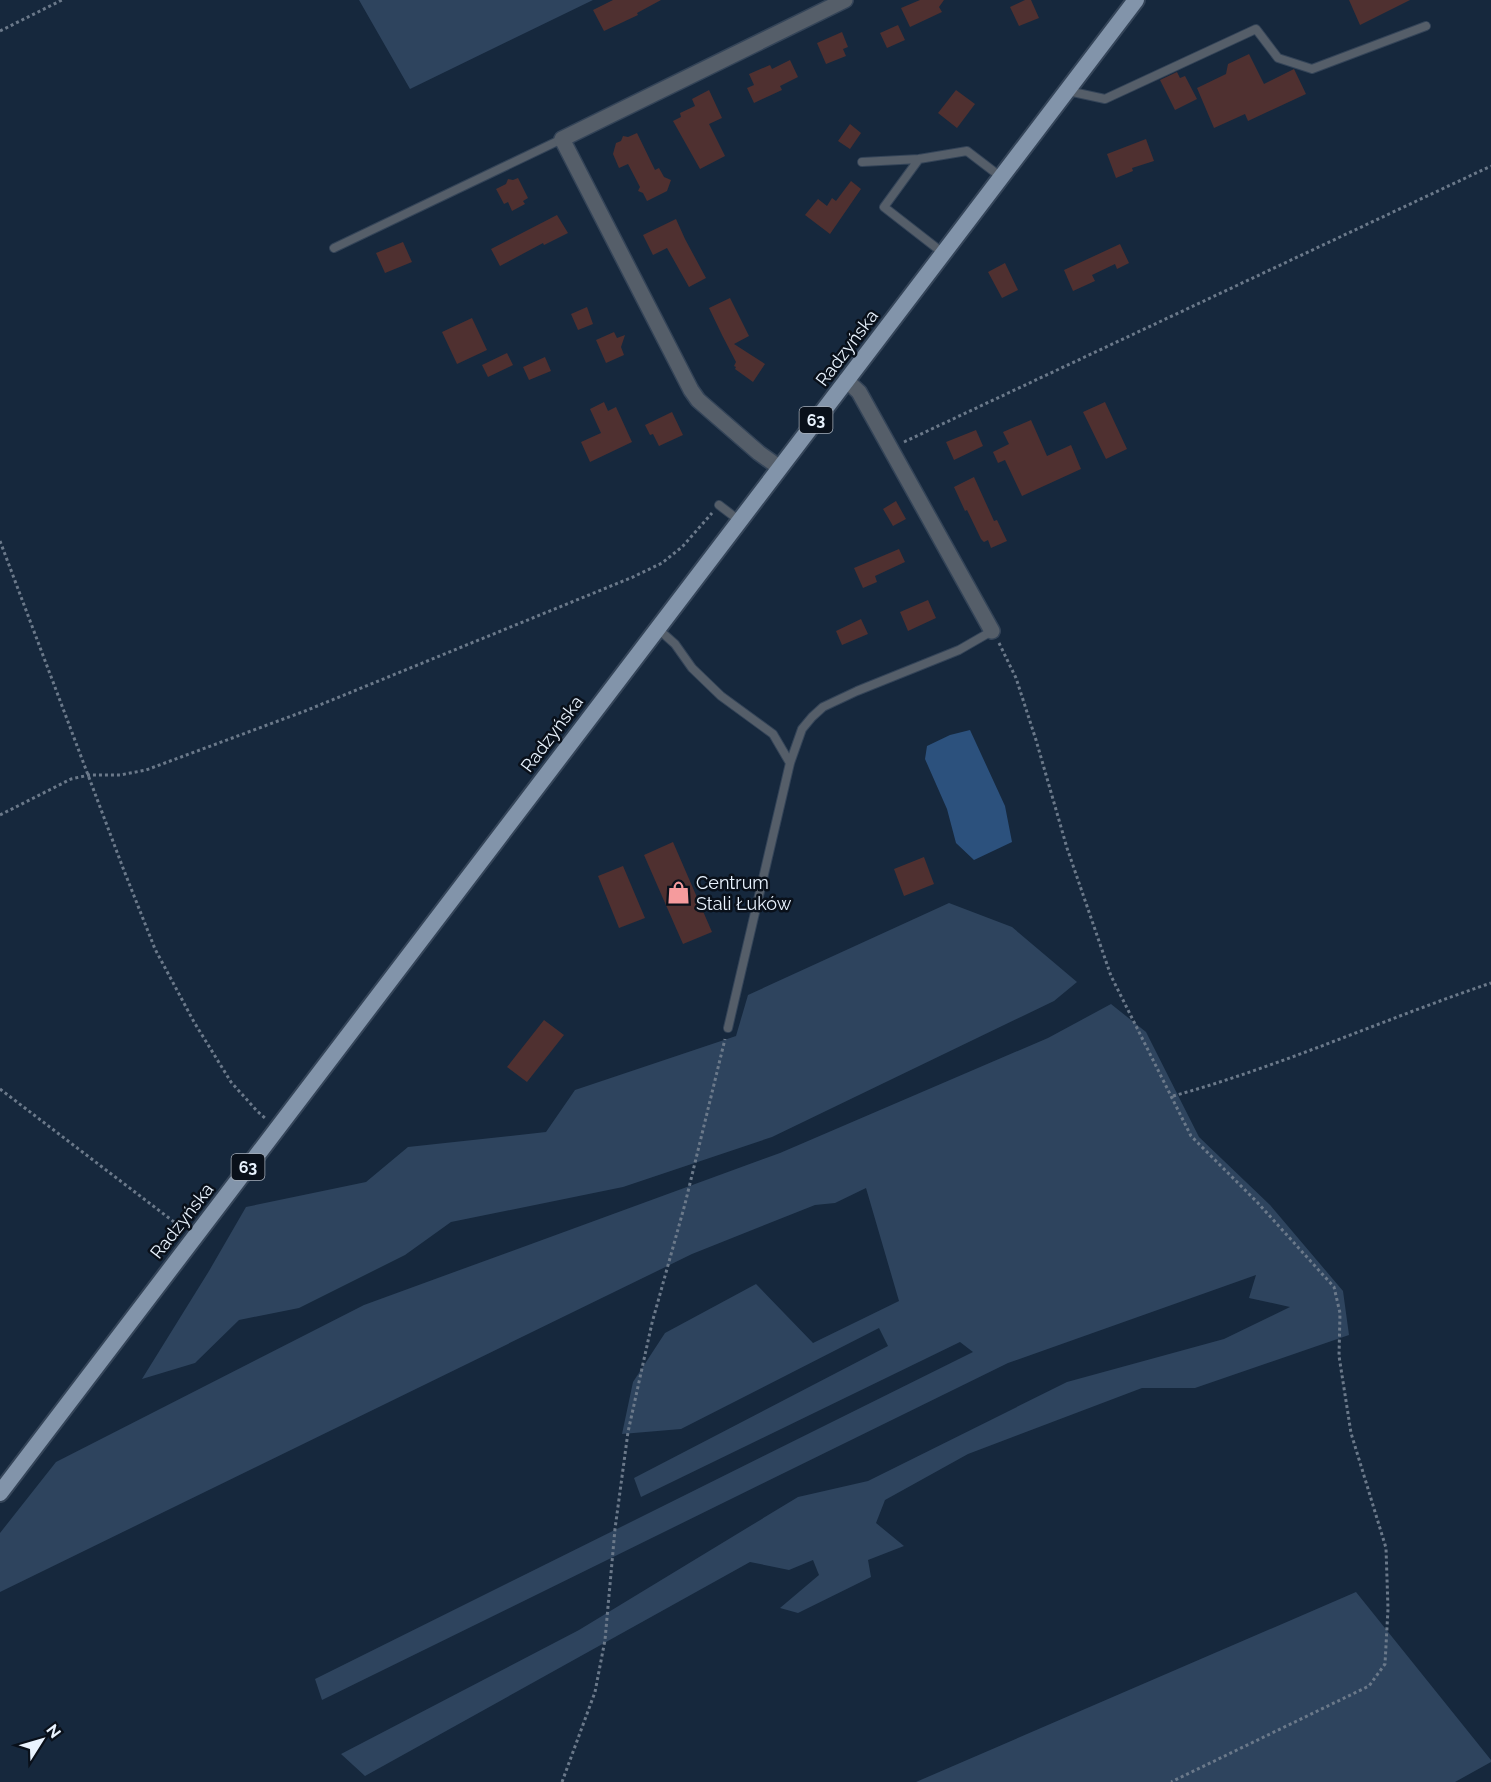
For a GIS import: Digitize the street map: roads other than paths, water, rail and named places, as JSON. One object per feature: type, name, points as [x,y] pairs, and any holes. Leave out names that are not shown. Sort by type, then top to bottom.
[{"type":"main road","name":"Radzyńska","points":[[0,1492],[1136,0]]},
{"type":"street","points":[[780,468],[759,453],[698,400],[691,390],[562,140],[845,0]]},
{"type":"street","points":[[846,380],[859,392],[992,631]]},
{"type":"lane","points":[[1066,91],[1105,99],[1256,29],[1278,58],[1312,69],[1426,26]]},
{"type":"lane","points":[[334,248],[562,140]]},
{"type":"lane","points":[[862,162],[920,159],[967,151],[1001,177]]},
{"type":"lane","points":[[920,159],[884,207],[943,254]]},
{"type":"lane","points":[[719,505],[740,521]]},
{"type":"lane","points":[[657,628],[675,644],[692,668],[721,696],[773,734],[790,763]]},
{"type":"lane","points":[[728,1028],[790,763],[802,729],[824,707],[857,691],[958,650],[992,631]]},
{"type":"place","name":"Centrum Stali Łuków","points":[[678,893]]}]
